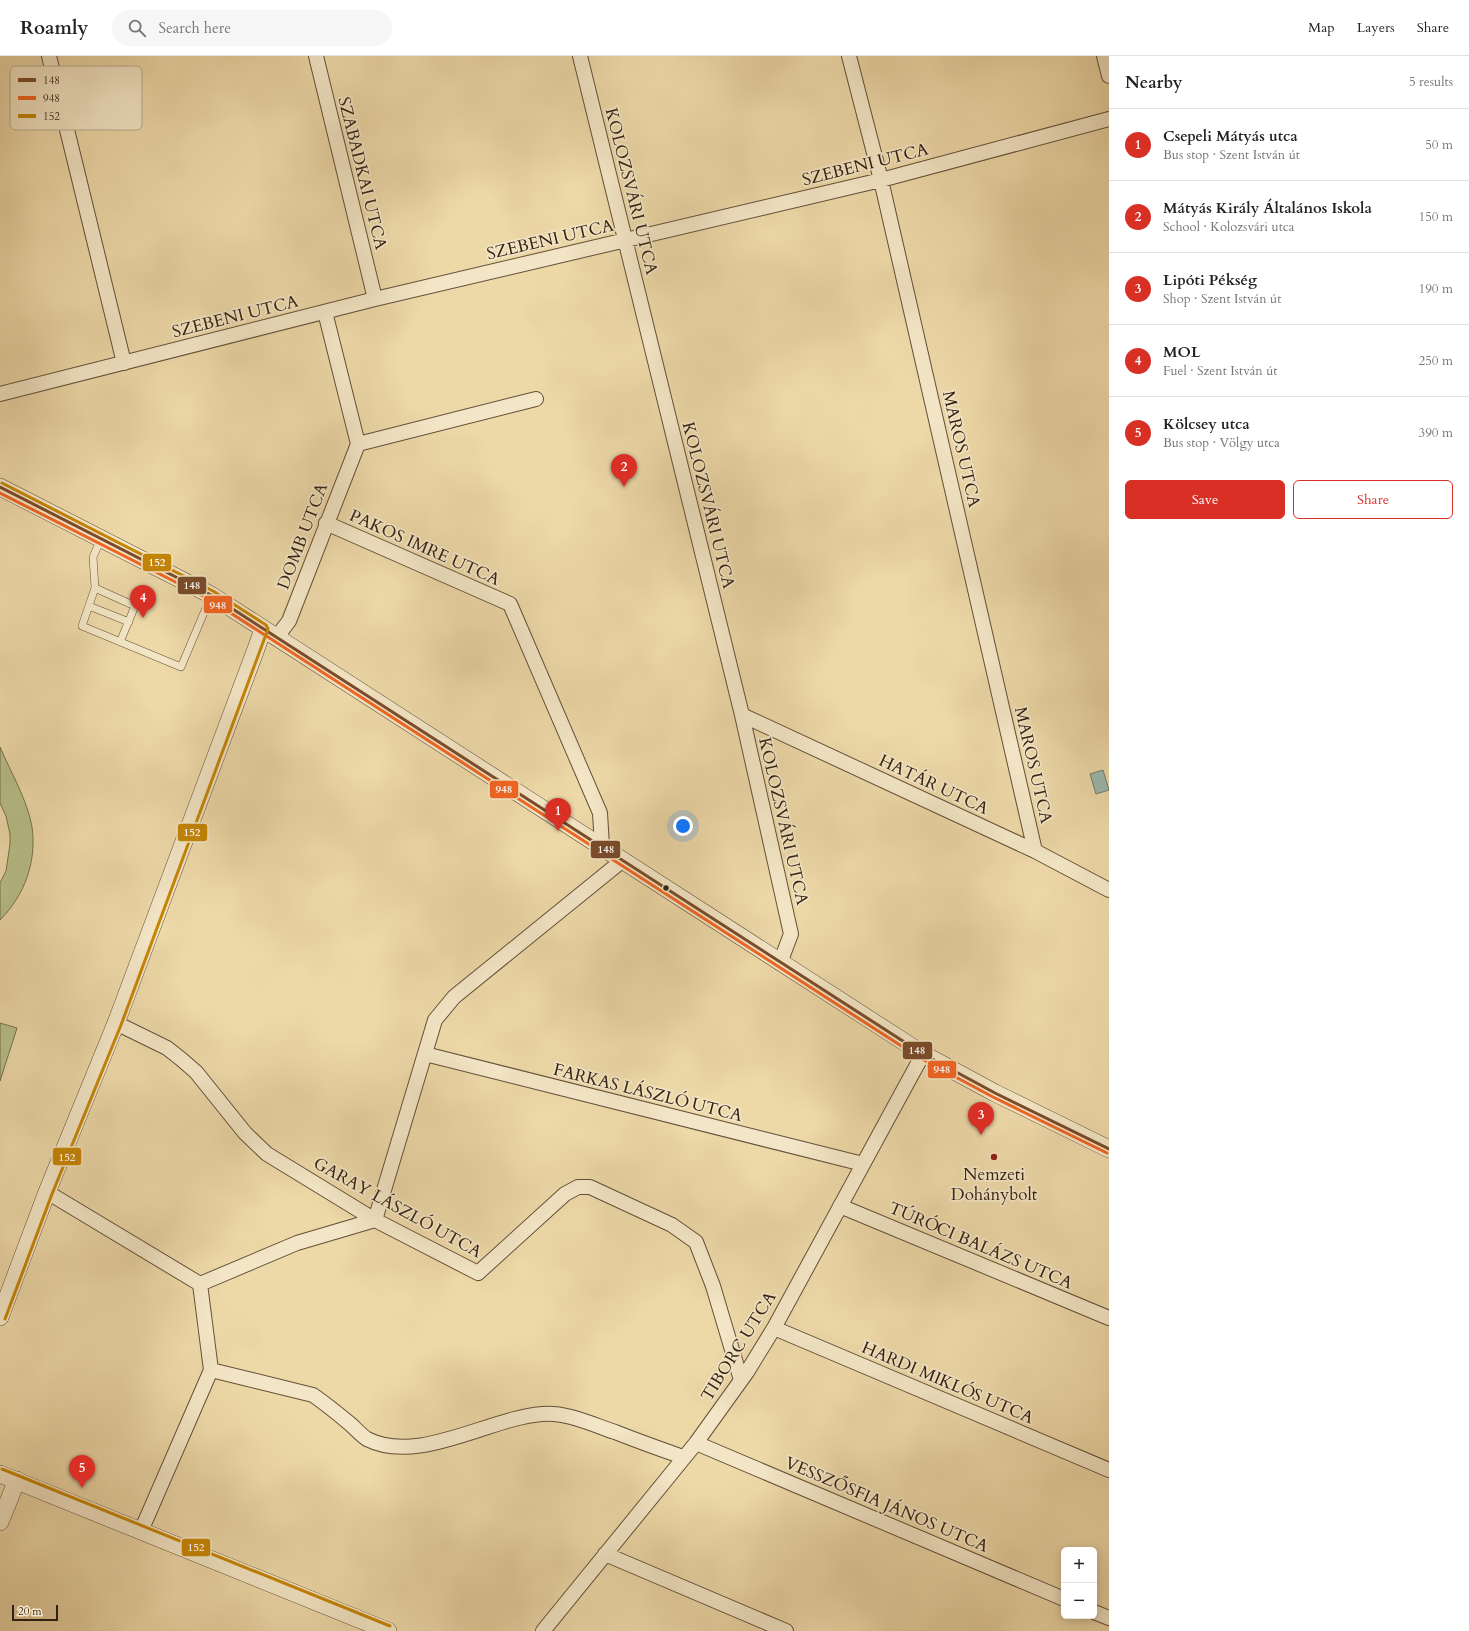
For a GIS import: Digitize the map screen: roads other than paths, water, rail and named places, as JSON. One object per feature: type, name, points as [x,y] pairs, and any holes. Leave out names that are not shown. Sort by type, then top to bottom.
[{"type":"street","points":[[49,56],[51,66]]},
{"type":"street","name":"SZABADKAI UTCA","points":[[316,56],[375,299]]},
{"type":"street","name":"KOLOZSVÁRI UTCA","points":[[580,56],[742,715],[791,934],[780,963]]},
{"type":"street","name":"MAROS UTCA","points":[[849,56],[881,180],[1035,851]]},
{"type":"street","points":[[1104,56],[1109,76]]},
{"type":"street","name":"SZEBENI UTCA","points":[[0,394],[375,299],[881,180],[1109,120]]},
{"type":"street","points":[[67,130],[124,363]]},
{"type":"street","points":[[325,312],[358,444],[536,399]]},
{"type":"street","name":"DOMB UTCA","points":[[269,633],[289,621],[326,522],[358,444]]},
{"type":"street","points":[[0,487],[211,595],[923,1054],[995,1093],[1109,1149]]},
{"type":"street","name":"PAKOS IMRE UTCA","points":[[326,522],[510,604],[600,814],[602,846]]},
{"type":"street","points":[[0,1317],[47,1192],[116,1023],[256,649],[269,633]]},
{"type":"street","name":"HATÁR UTCA","points":[[742,715],[1035,851],[1109,890]]},
{"type":"street","points":[[200,1284],[297,1243],[375,1220],[435,1020],[454,996],[623,860]]},
{"type":"street","name":"GARAY LÁSZLÓ UTCA","points":[[116,1023],[167,1048],[196,1072],[245,1133],[267,1154],[375,1220],[478,1273],[565,1194],[578,1187],[590,1187],[604,1192],[672,1225],[696,1242],[713,1286],[741,1380]]},
{"type":"street","name":"FARKAS LÁSZLÓ UTCA","points":[[425,1054],[863,1164]]},
{"type":"street","name":"TIBORC UTCA","points":[[543,1631],[683,1457],[696,1443],[741,1380],[774,1328],[923,1054]]},
{"type":"street","points":[[47,1192],[200,1284]]},
{"type":"street","name":"TÚRÓCI BALÁZS UTCA","points":[[840,1206],[1109,1318]]},
{"type":"street","points":[[141,1531],[211,1370],[200,1284]]},
{"type":"street","name":"HARDI MIKLÓS UTCA","points":[[774,1328],[1109,1470]]},
{"type":"street","points":[[211,1370],[313,1395],[326,1404],[366,1438],[378,1444],[411,1446],[442,1440],[542,1414],[579,1419],[683,1457]]},
{"type":"street","name":"VESSZŐSFIA JÁNOS UTCA","points":[[696,1443],[1061,1598]]},
{"type":"street","points":[[0,1474],[388,1631]]},
{"type":"street","points":[[0,1522],[17,1480]]},
{"type":"street","points":[[605,1554],[786,1631]]},
{"type":"street","points":[[1097,1613],[1109,1618]]},
{"type":"lane","points":[[101,538],[93,557],[95,588],[82,626],[181,667],[211,595]]},
{"type":"lane","points":[[95,588],[135,606],[120,642]]},
{"type":"lane","points":[[89,606],[129,622]]},
{"type":"place","name":"Mátyás Király Általános Iskola","points":[[624,487]]},
{"type":"place","name":"MOL","points":[[143,618]]},
{"type":"place","name":"Csepeli Mátyás utca","points":[[558,831]]},
{"type":"place","name":"Lipóti Pékség","points":[[981,1135]]},
{"type":"place","name":"Nemzeti Dohánybolt","points":[[994,1157]]},
{"type":"place","name":"Kölcsey utca","points":[[82,1488]]}]
